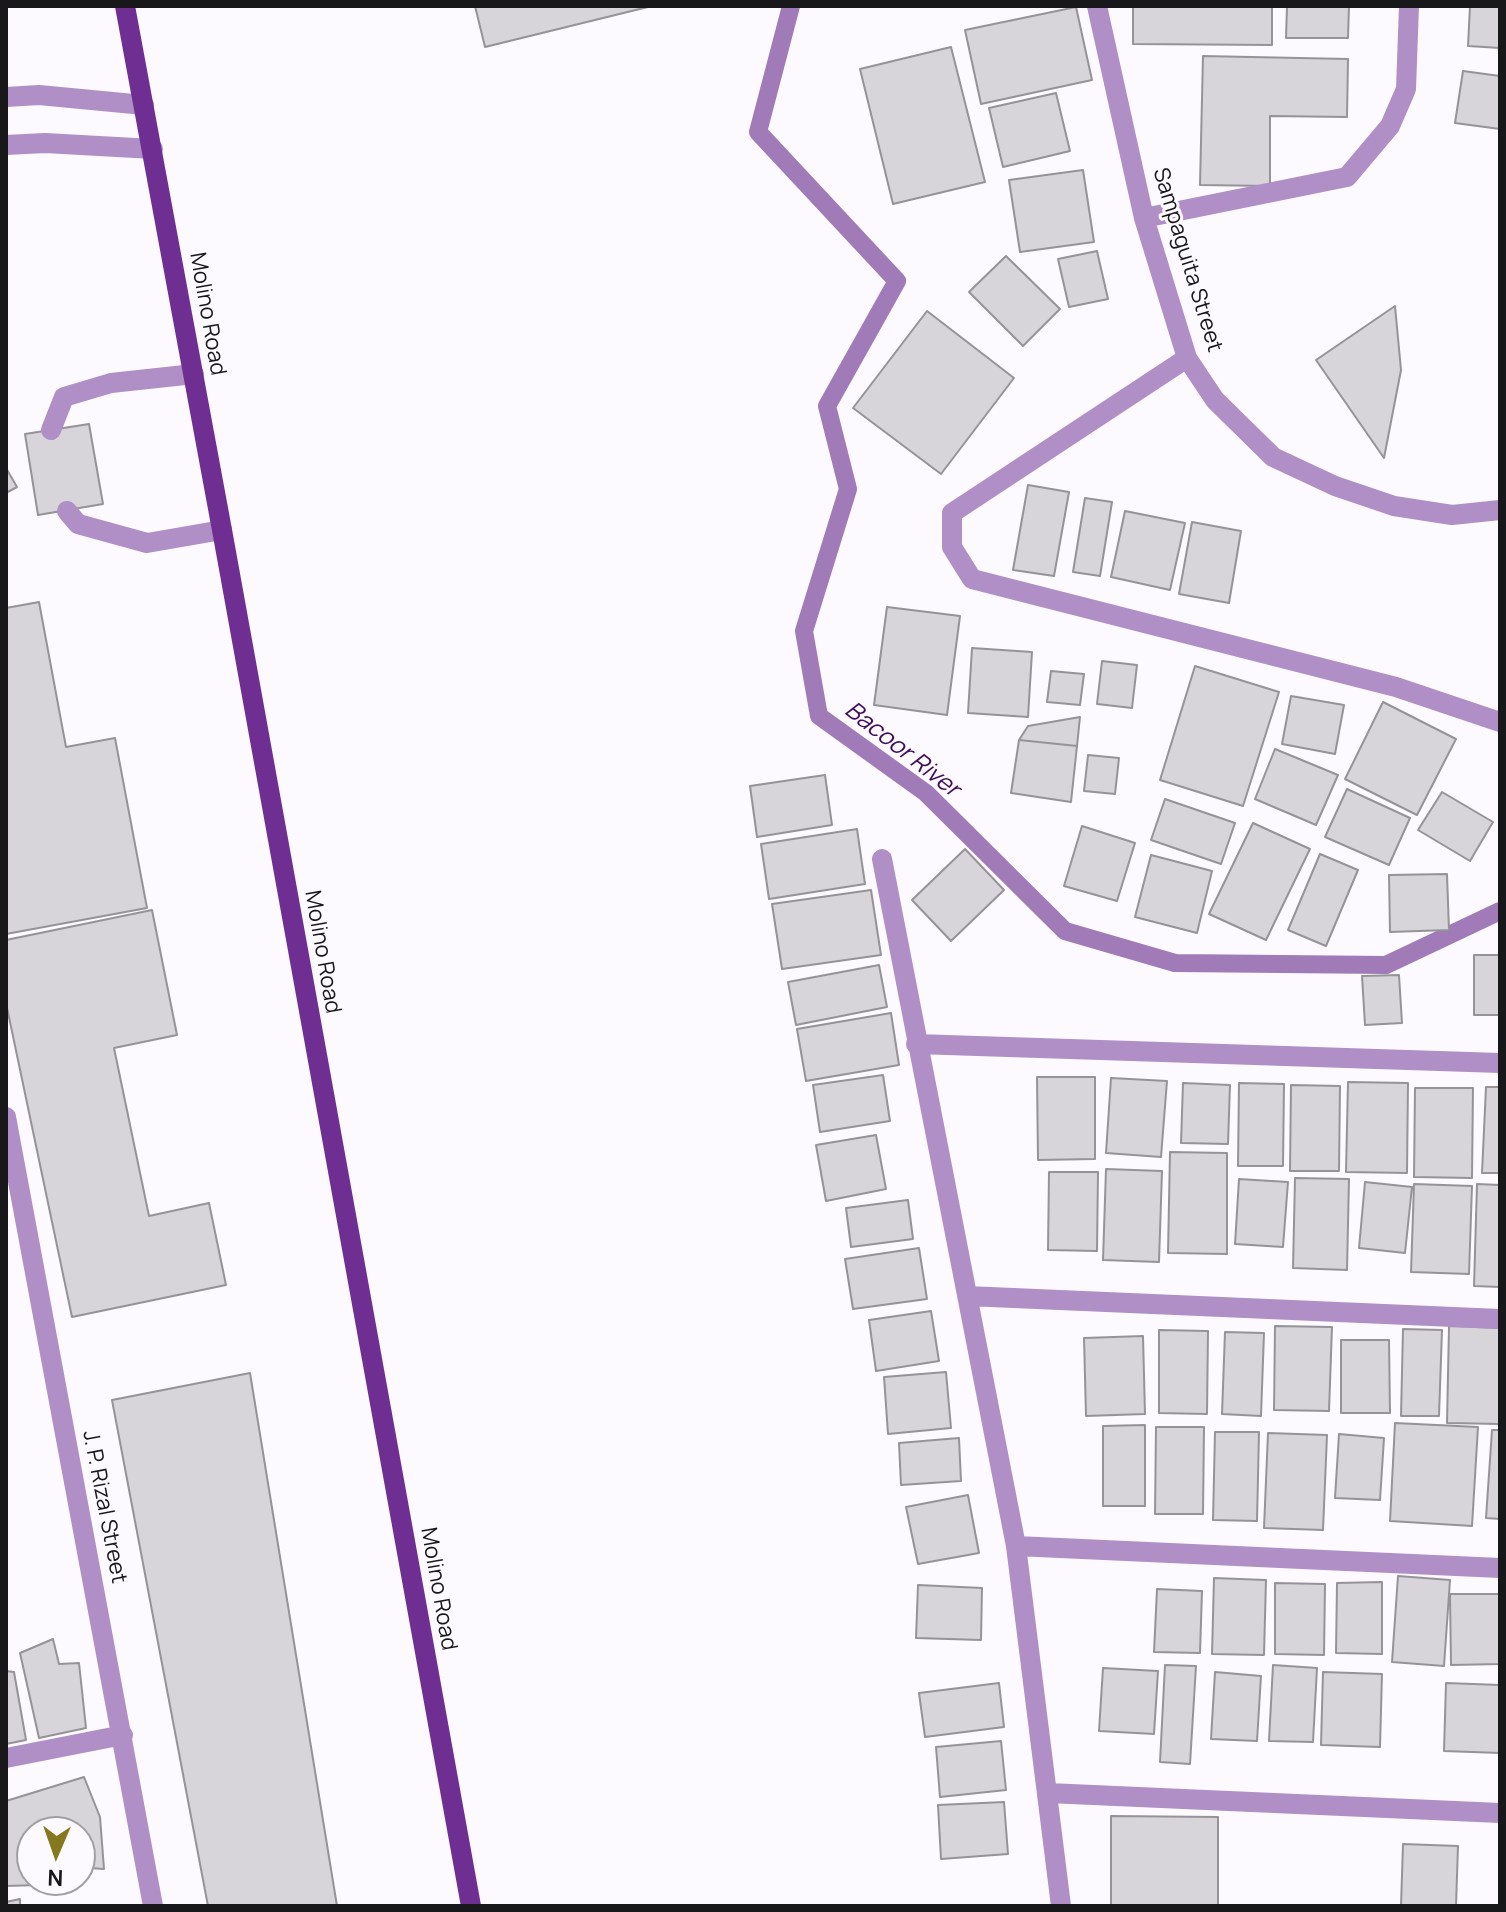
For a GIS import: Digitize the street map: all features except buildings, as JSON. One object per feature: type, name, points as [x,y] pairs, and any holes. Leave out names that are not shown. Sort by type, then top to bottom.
[{"type":"main road","name":"Molino Road","points":[[125,6],[471,1906]]},
{"type":"street","name":"Sampaguita Street","points":[[1097,6],[1144,218],[1187,358],[1215,400],[1273,457],[1335,486],[1394,506],[1452,515],[1500,510]]},
{"type":"street","points":[[1144,218],[1347,177],[1390,126],[1406,89],[1409,6]]},
{"type":"street","points":[[6,97],[39,95],[144,105]]},
{"type":"street","points":[[6,145],[45,143],[153,149]]},
{"type":"street","points":[[1187,358],[952,513],[952,547],[972,579],[1396,687],[1500,722]]},
{"type":"street","points":[[51,430],[64,397],[111,383],[194,374]]},
{"type":"street","points":[[67,511],[78,524],[147,543],[222,530]]},
{"type":"street","points":[[882,859],[1016,1546],[1061,1906]]},
{"type":"street","points":[[916,1044],[1500,1063]]},
{"type":"street","name":"J. P. Rizal Street","points":[[6,1117],[153,1906]]},
{"type":"street","points":[[967,1296],[1500,1319]]},
{"type":"street","points":[[1016,1546],[1500,1568]]},
{"type":"street","points":[[6,1758],[123,1735]]},
{"type":"street","points":[[1048,1793],[1500,1813]]},
{"type":"waterway","name":"Bacoor River","points":[[791,6],[758,132],[897,281],[827,406],[848,489],[804,631],[819,716],[926,793],[1065,931],[1175,963],[1386,965],[1500,911]]}]
